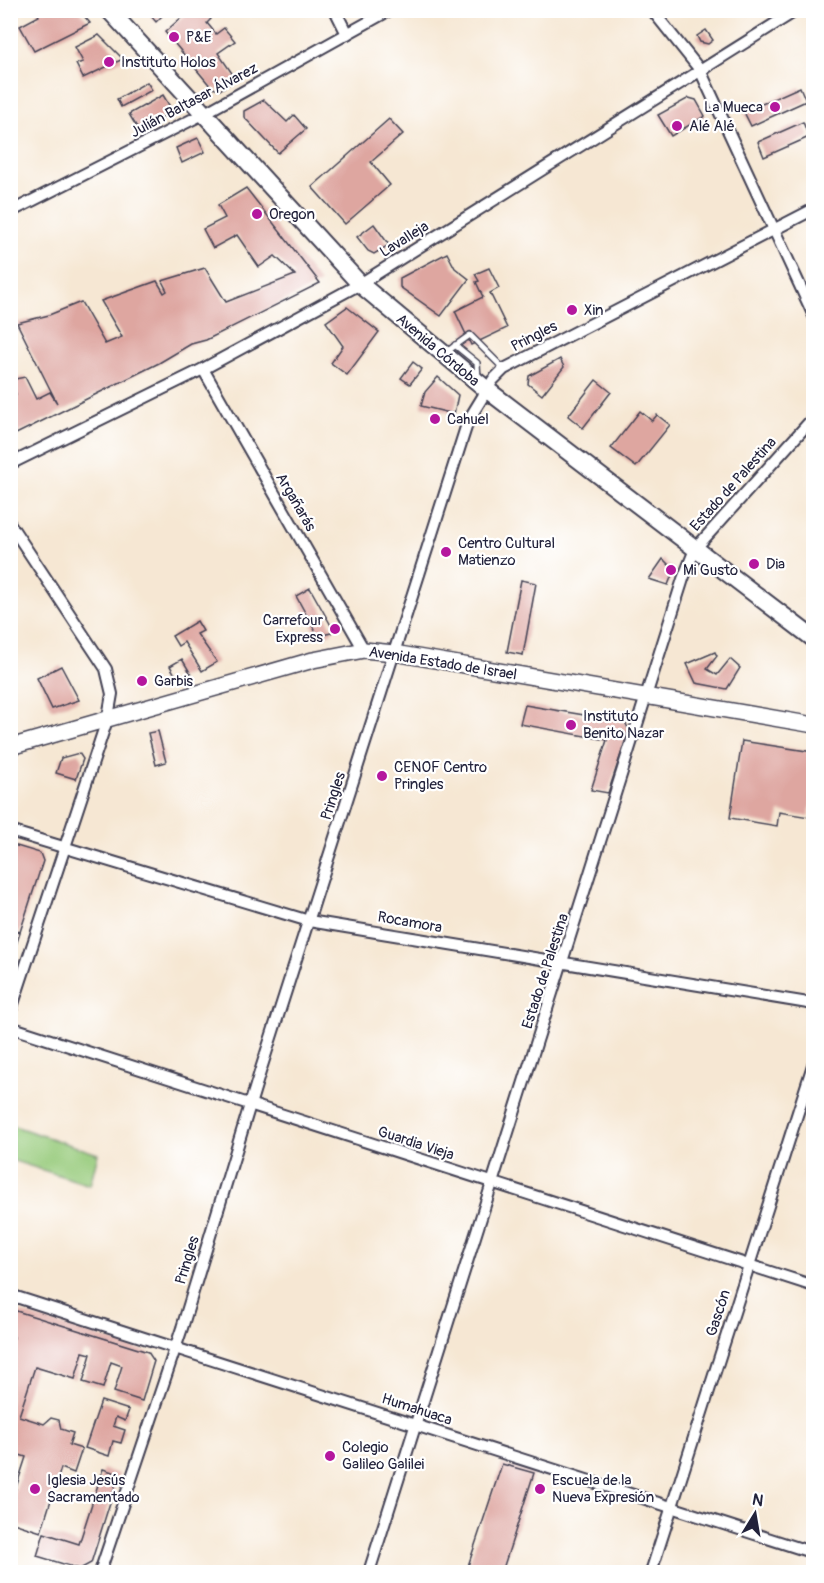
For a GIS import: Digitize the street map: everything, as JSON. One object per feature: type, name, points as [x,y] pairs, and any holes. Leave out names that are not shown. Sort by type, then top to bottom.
[{"type":"main road","name":"Avenida Córdoba","points":[[109,10],[360,284],[449,350],[482,386],[813,639]]},
{"type":"main road","name":"Avenida Estado de Israel","points":[[10,747],[313,660],[364,650],[394,653],[813,725]]},
{"type":"street","points":[[335,10],[347,34]]},
{"type":"street","name":"Julián Baltasar Álvarez","points":[[10,212],[203,114],[390,10]]},
{"type":"street","points":[[652,10],[700,70],[813,316]]},
{"type":"street","name":"Lavalleja","points":[[10,464],[203,369],[360,284],[797,10]]},
{"type":"street","name":"Pringles","points":[[100,1572],[175,1349],[463,435],[482,386],[504,369],[813,209]]},
{"type":"street","name":"Argañarás","points":[[203,369],[364,650]]},
{"type":"street","name":"Estado de Palestina","points":[[369,1572],[695,549],[813,417]]},
{"type":"street","points":[[10,524],[106,669],[112,694],[108,717],[10,1013]]},
{"type":"street","name":"Rocamora","points":[[10,831],[309,921],[813,1004]]},
{"type":"street","name":"Guardia Vieja","points":[[10,1026],[250,1106],[813,1286]]},
{"type":"street","name":"Gascón","points":[[651,1572],[813,1062]]},
{"type":"street","name":"Humahuaca","points":[[10,1295],[418,1424],[813,1553]]},
{"type":"lane","points":[[449,350],[470,335],[504,369]]},
{"type":"green space","points":[[11,1125],[98,1154],[90,1185],[11,1160]]},
{"type":"building","points":[[36,10],[79,10],[90,23],[34,51],[20,26],[39,16]]},
{"type":"building","points":[[146,10],[168,10],[156,22]]},
{"type":"building","points":[[190,10],[203,10],[211,19],[207,23],[216,34],[224,28],[235,41],[218,53],[236,79],[220,90],[212,88],[165,32]]},
{"type":"building","points":[[706,30],[713,40],[708,44],[700,42],[697,36]]},
{"type":"building","points":[[99,35],[123,59],[83,78],[76,64],[83,62],[75,47]]},
{"type":"building","points":[[147,82],[152,90],[121,107],[117,99]]},
{"type":"building","name":"La Mueca","points":[[800,87],[806,101],[751,126],[744,112]]},
{"type":"building","points":[[163,95],[169,105],[166,115],[139,131],[129,114]]},
{"type":"building","name":"Alé Alé","points":[[689,98],[696,100],[705,116],[671,136],[658,115]]},
{"type":"building","points":[[264,100],[287,122],[294,115],[306,129],[278,153],[244,117],[244,111]]},
{"type":"building","points":[[389,119],[403,134],[371,162],[390,185],[345,224],[312,187]]},
{"type":"building","points":[[803,122],[809,137],[764,157],[758,142]]},
{"type":"building","points":[[198,138],[205,152],[182,163],[176,148]]},
{"type":"building","points":[[246,188],[320,283],[206,340],[191,344],[159,363],[10,437],[10,396],[16,394],[10,380],[25,377],[36,399],[50,392],[57,403],[17,323],[49,315],[81,302],[105,344],[122,337],[101,301],[157,281],[164,293],[167,291],[162,281],[205,268],[226,302],[295,275],[275,256],[259,267],[237,235],[213,248],[203,229],[225,218],[218,205]]},
{"type":"building","points":[[374,224],[389,245],[374,254],[368,251],[357,237]]},
{"type":"building","points":[[447,253],[455,268],[469,279],[441,316],[400,287],[400,278]]},
{"type":"building","points":[[489,268],[499,288],[490,293],[507,328],[471,345],[455,311],[483,297],[475,274]]},
{"type":"building","points":[[347,307],[379,332],[347,375],[331,363],[343,346],[326,322]]},
{"type":"building","points":[[560,359],[564,367],[542,395],[528,384],[529,376]]},
{"type":"building","points":[[413,362],[422,369],[410,384],[401,378]]},
{"type":"building","points":[[438,377],[458,395],[454,414],[421,406],[425,392]]},
{"type":"building","points":[[596,380],[611,392],[583,428],[568,416]]},
{"type":"building","points":[[640,411],[652,421],[657,415],[670,425],[636,467],[611,448]]},
{"type":"building","points":[[663,559],[674,570],[668,585],[649,579]]},
{"type":"building","points":[[521,580],[536,583],[523,655],[507,652]]},
{"type":"building","points":[[310,588],[333,629],[331,633],[318,636],[296,596]]},
{"type":"building","points":[[197,621],[203,631],[197,634],[217,662],[202,671],[184,642],[178,646],[172,636]]},
{"type":"building","points":[[715,652],[717,656],[707,669],[717,675],[730,659],[740,668],[727,689],[696,683],[687,664]]},
{"type":"building","points":[[182,659],[191,674],[177,678],[170,666]]},
{"type":"building","points":[[61,666],[79,700],[52,709],[37,678]]},
{"type":"building","points":[[525,705],[625,722],[629,730],[608,793],[591,790],[607,740],[520,724]]},
{"type":"building","points":[[158,731],[166,762],[156,765],[148,733]]},
{"type":"building","points":[[742,741],[813,752],[813,789],[809,817],[779,812],[777,826],[730,818]]},
{"type":"building","points":[[79,753],[83,759],[76,779],[56,773],[61,758]]},
{"type":"building","points":[[10,844],[40,853],[43,861],[20,932],[10,929]]},
{"type":"building","points":[[10,930],[20,933],[15,948],[10,947]]},
{"type":"building","points":[[10,1309],[148,1352],[154,1361],[142,1401],[114,1392],[122,1366],[111,1362],[103,1388],[83,1382],[91,1354],[83,1352],[75,1379],[35,1367],[19,1416],[44,1424],[51,1418],[59,1420],[61,1429],[73,1433],[69,1445],[82,1449],[74,1473],[61,1468],[41,1532],[10,1522],[10,1506],[26,1457],[10,1452],[10,1349],[14,1337],[10,1336]]},
{"type":"building","points":[[101,1401],[129,1410],[125,1421],[116,1417],[113,1426],[125,1430],[121,1443],[113,1441],[109,1456],[85,1448]]},
{"type":"building","points":[[502,1464],[534,1473],[502,1572],[466,1572]]},
{"type":"building","points":[[103,1469],[119,1474],[91,1563],[80,1569],[37,1556],[44,1533],[79,1544]]},
{"type":"place","name":"P&E","points":[[174,37]]},
{"type":"place","name":"Instituto Holos","points":[[109,62]]},
{"type":"place","name":"La Mueca","points":[[775,107]]},
{"type":"place","name":"Alé Alé","points":[[677,126]]},
{"type":"place","name":"Oregon","points":[[257,214]]},
{"type":"place","name":"Xin","points":[[572,310]]},
{"type":"place","name":"Cahuel","points":[[435,419]]},
{"type":"place","name":"Centro Cultural Matienzo","points":[[446,552]]},
{"type":"place","name":"Dia","points":[[754,564]]},
{"type":"place","name":"Mi Gusto","points":[[671,570]]},
{"type":"place","name":"Carrefour Express","points":[[335,629]]},
{"type":"place","name":"Garbis","points":[[142,681]]},
{"type":"place","name":"Instituto Benito Nazar","points":[[571,725]]},
{"type":"place","name":"CENOF Centro Pringles","points":[[382,776]]},
{"type":"place","name":"Colegio Galileo Galilei","points":[[330,1456]]},
{"type":"place","name":"Iglesia Jesús Sacramentado","points":[[35,1489]]},
{"type":"place","name":"Escuela de la Nueva Expresión","points":[[540,1489]]}]
